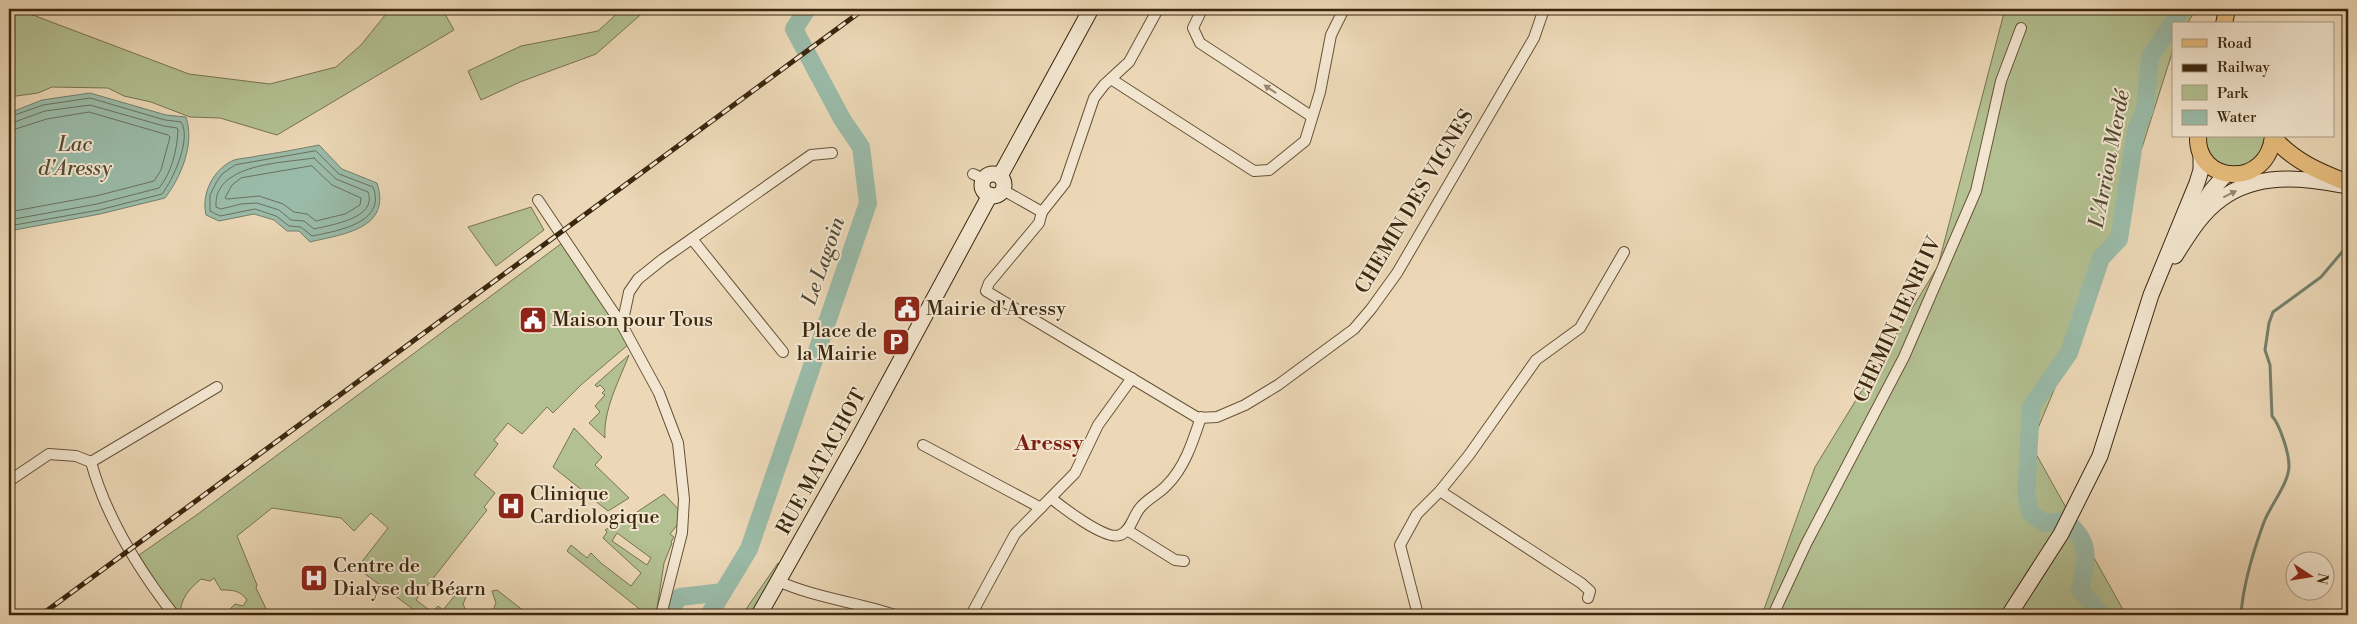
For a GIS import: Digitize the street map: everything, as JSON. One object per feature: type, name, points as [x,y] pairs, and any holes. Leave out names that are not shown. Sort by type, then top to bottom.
[{"type":"main road","name":"RUE MATACHOT","points":[[759,615],[997,187],[1091,9]]},
{"type":"main road","points":[[2224,22],[2227,9]]},
{"type":"main road","points":[[2143,325],[2146,310],[2162,266],[2201,170],[2198,138]]},
{"type":"main road","points":[[2261,164],[2272,147],[2273,138]]},
{"type":"main road","points":[[2274,138],[2285,151],[2311,168],[2348,185]]},
{"type":"main road","points":[[2201,153],[2216,170],[2226,174],[2245,173],[2261,164],[2277,162],[2311,168]]},
{"type":"main road","points":[[978,176],[990,174],[997,187]]},
{"type":"main road","points":[[2009,615],[2074,513],[2100,456],[2143,325],[2174,256],[2203,202],[2226,174]]},
{"type":"main road","points":[[2174,256],[2203,216],[2221,198],[2245,187],[2271,179],[2296,178],[2348,185]]},
{"type":"street","points":[[1051,498],[1060,506],[1108,536],[1120,536],[1127,530],[1140,508],[1168,485],[1191,448],[1200,417],[986,291],[989,283],[1038,223],[1042,212],[1064,183],[1094,98],[1129,62],[1158,9]]},
{"type":"street","points":[[1202,9],[1193,28],[1200,43],[1311,116]]},
{"type":"street","points":[[1111,79],[1254,171],[1270,170],[1292,153],[1304,140],[1320,92],[1331,35],[1344,9]]},
{"type":"street","name":"CHEMIN DES VIGNES","points":[[1200,417],[1217,417],[1246,405],[1278,385],[1354,328],[1371,309],[1397,273],[1534,38],[1544,9]]},
{"type":"street","name":"CHEMIN HENRI IV","points":[[1773,615],[1806,544],[1904,357],[1978,187],[2001,81],[2021,28]]},
{"type":"street","points":[[622,325],[629,292],[638,279],[811,155],[832,153]]},
{"type":"street","points":[[997,187],[1042,212]]},
{"type":"street","points":[[538,200],[622,325],[659,393],[678,443],[684,499],[682,533],[661,615]]},
{"type":"street","points":[[692,239],[783,352]]},
{"type":"street","points":[[1418,615],[1400,545],[1417,514],[1440,491],[1469,455],[1536,360],[1580,328],[1624,252]]},
{"type":"street","points":[[971,615],[1015,534],[1075,473],[1098,425],[1132,378]]},
{"type":"street","points":[[91,462],[217,387]]},
{"type":"street","points":[[923,445],[1041,508]]},
{"type":"street","points":[[9,481],[49,454],[76,456],[91,462]]},
{"type":"street","points":[[91,462],[98,486],[125,542],[174,615]]},
{"type":"street","points":[[1440,491],[1582,583],[1590,591],[1588,598]]},
{"type":"street","points":[[1127,530],[1175,560],[1184,561]]},
{"type":"street","points":[[778,581],[802,592],[895,615]]},
{"type":"green space","points":[[9,9],[17,9],[189,74],[270,84],[336,67],[361,45],[390,9],[442,9],[454,30],[277,135],[220,118],[190,117],[151,102],[124,96],[108,88],[52,87],[38,93],[9,97]]},
{"type":"green space","points":[[622,9],[647,9],[596,54],[520,82],[481,100],[468,71],[521,46],[598,31]]},
{"type":"green space","points":[[2005,9],[2196,9],[2188,22],[2172,22],[2172,53],[2100,280],[2031,445],[2126,615],[1762,615],[1815,467],[1938,266]]},
{"type":"green space","points":[[2204,138],[2267,138],[2262,155],[2256,161],[2242,167],[2226,166],[2219,163],[2208,152]]},
{"type":"green space","points":[[531,207],[544,230],[496,266],[468,227]]},
{"type":"green space","points":[[562,243],[629,344],[582,384],[553,413],[547,407],[522,434],[508,423],[494,440],[498,444],[474,475],[495,493],[484,507],[487,510],[416,600],[432,612],[438,606],[443,610],[461,588],[465,588],[468,592],[463,604],[468,615],[415,615],[417,612],[357,568],[388,528],[371,513],[354,531],[341,518],[272,508],[237,536],[257,585],[256,588],[269,615],[228,615],[235,604],[243,606],[247,600],[239,592],[221,590],[214,578],[210,581],[201,579],[189,590],[184,599],[180,614],[175,613],[139,555],[198,514]]},
{"type":"green space","points":[[629,355],[609,406],[606,417],[605,438],[589,423],[600,412],[595,406],[605,395],[602,393],[605,390],[600,385],[597,387],[595,385]]},
{"type":"green space","points":[[574,428],[602,457],[595,465],[629,498],[608,511],[553,467]]},
{"type":"green space","points":[[664,494],[680,511],[678,524],[670,534],[674,537],[664,563],[656,615],[647,615],[567,551],[571,545],[587,558],[591,553],[631,586],[641,573],[603,538],[607,532],[605,530],[628,518]],"holes":[[[617,533],[651,558],[647,565],[612,541]]]},
{"type":"green space","points":[[778,563],[780,565],[752,615],[742,615]]},
{"type":"green space","points":[[497,590],[529,615],[491,615],[496,603],[492,591]]},
{"type":"water","name":"Lac d'Aressy","points":[[90,93],[166,115],[186,117],[189,138],[188,149],[181,170],[171,190],[165,198],[100,214],[9,231],[9,113],[42,100]]},
{"type":"water","points":[[319,145],[342,169],[377,183],[380,198],[378,210],[371,220],[362,227],[310,242],[299,231],[287,231],[274,220],[254,214],[219,221],[206,215],[205,199],[210,183],[220,169],[227,164],[237,159]]},
{"type":"waterway","name":"Le Lagoin","points":[[709,615],[749,549],[868,203],[861,147],[842,119],[794,29],[807,9]]},
{"type":"waterway","name":"L'Arriou Merdé","points":[[2173,22],[2182,9]]},
{"type":"waterway","name":"L'Arriou Merdé","points":[[2102,615],[2080,590],[2085,552],[2084,545],[2075,529],[2066,521],[2045,523],[2031,514],[2026,493],[2031,407],[2069,353],[2101,258],[2119,239],[2136,130],[2145,109],[2150,57],[2172,24]]},
{"type":"waterway","points":[[2241,615],[2246,580],[2256,545],[2264,522],[2286,480],[2289,466],[2284,440],[2272,416],[2270,365],[2265,350],[2269,323],[2273,312],[2321,277],[2348,245]]},
{"type":"waterway","points":[[670,615],[680,597],[723,592]]},
{"type":"railway","points":[[41,615],[864,9]]},
{"type":"place","name":"Mairie d'Aressy","points":[[907,309]]},
{"type":"place","name":"Maison pour Tous","points":[[533,320]]},
{"type":"place","name":"Place de la Mairie","points":[[896,342]]},
{"type":"place","name":"Clinique Cardiologique","points":[[511,506]]},
{"type":"place","name":"Centre de Dialyse du Béarn","points":[[314,578]]},
{"type":"district","name":"Aressy","points":[[1049,443]]}]
